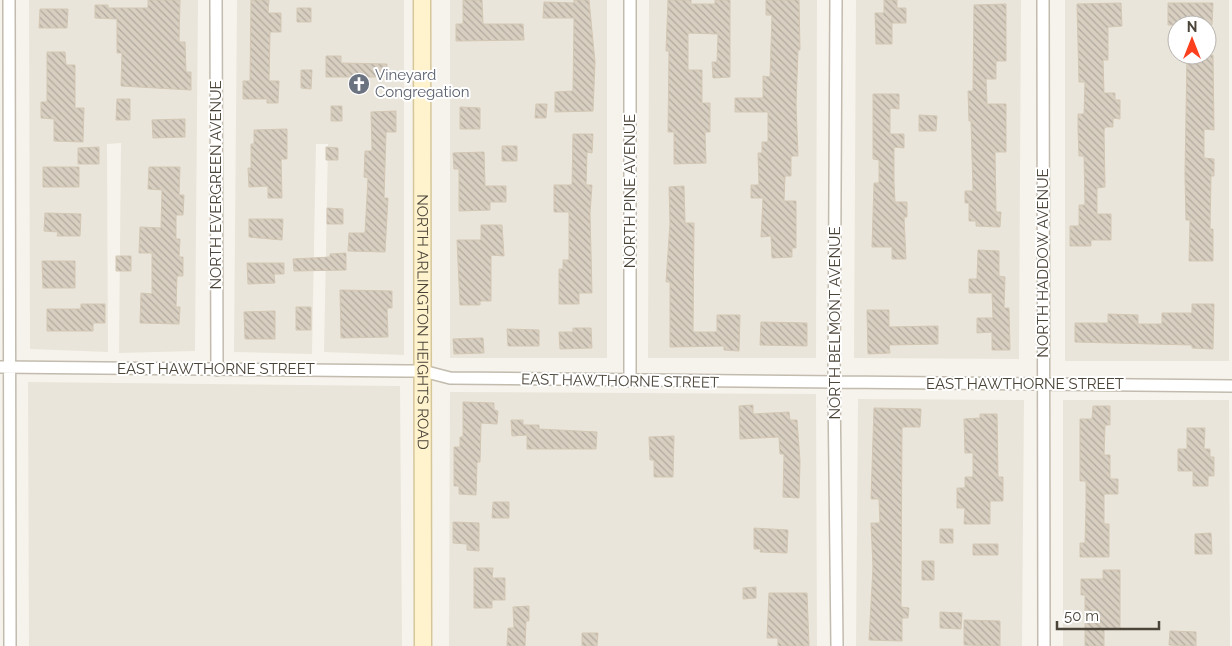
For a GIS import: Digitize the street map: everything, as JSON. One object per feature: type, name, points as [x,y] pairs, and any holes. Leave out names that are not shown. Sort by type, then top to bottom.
[{"type":"main road","name":"NORTH ARLINGTON HEIGHTS ROAD","points":[[422,0],[423,646]]},
{"type":"street","points":[[8,0],[4,48],[5,367],[10,646]]},
{"type":"street","name":"NORTH EVERGREEN AVENUE","points":[[216,0],[217,370]]},
{"type":"street","name":"NORTH PINE AVENUE","points":[[630,0],[630,381]]},
{"type":"street","name":"NORTH BELMONT AVENUE","points":[[836,0],[834,384],[837,646]]},
{"type":"street","name":"NORTH HADDOW AVENUE","points":[[1043,0],[1044,646]]},
{"type":"street","name":"EAST HAWTHORNE STREET","points":[[5,367],[423,371],[450,378],[630,381],[1232,386]]},
{"type":"shaded area","points":[[29,0],[198,0],[195,351],[119,353],[121,143],[107,144],[108,352],[30,349]]},
{"type":"shaded area","points":[[237,0],[404,0],[404,355],[324,352],[328,144],[316,144],[312,354],[234,352]]},
{"type":"shaded area","points":[[450,0],[607,0],[607,358],[450,358]]},
{"type":"shaded area","points":[[649,0],[817,0],[816,358],[648,358]]},
{"type":"shaded area","points":[[856,0],[1021,0],[1019,359],[854,358]]},
{"type":"shaded area","points":[[1065,0],[1229,0],[1229,361],[1065,361]]},
{"type":"shaded area","points":[[28,382],[400,386],[402,646],[29,646]]},
{"type":"shaded area","points":[[450,392],[816,394],[817,646],[449,646]]},
{"type":"shaded area","points":[[858,399],[1024,400],[1022,646],[856,646]]},
{"type":"shaded area","points":[[1063,400],[1229,400],[1230,646],[1063,646]]},
{"type":"building","points":[[148,0],[180,0],[179,42],[185,42],[186,72],[191,72],[191,90],[121,86],[122,53],[117,53],[117,19],[95,18],[95,5],[108,5],[108,8],[148,8]]},
{"type":"building","points":[[251,0],[269,0],[268,13],[281,13],[281,32],[270,32],[269,81],[279,81],[278,103],[267,103],[267,99],[243,99],[243,81],[250,81]]},
{"type":"building","points":[[463,0],[482,0],[483,24],[523,24],[524,40],[456,41],[456,24],[463,24]]},
{"type":"building","points":[[574,0],[589,0],[595,62],[593,111],[555,112],[555,92],[573,91],[574,18],[543,18],[544,2],[574,3]]},
{"type":"building","points":[[668,0],[691,0],[691,4],[715,4],[715,0],[730,0],[730,77],[713,78],[712,62],[717,62],[718,34],[688,33],[688,70],[702,70],[702,103],[710,103],[710,132],[705,132],[706,163],[674,164],[674,132],[668,132],[669,51],[666,51]]},
{"type":"building","points":[[766,0],[799,0],[800,50],[798,50],[796,105],[798,156],[791,156],[791,176],[785,176],[784,201],[796,201],[796,248],[792,248],[792,257],[772,258],[771,236],[761,237],[763,198],[751,198],[751,185],[759,185],[758,153],[762,153],[762,142],[768,142],[768,112],[735,112],[735,98],[763,98],[763,76],[770,77],[772,15],[766,15]]},
{"type":"building","points":[[884,0],[897,0],[897,8],[906,8],[906,23],[892,23],[892,44],[876,44],[875,13],[884,13]]},
{"type":"building","points":[[1121,3],[1122,26],[1108,27],[1108,60],[1103,60],[1104,93],[1115,93],[1115,100],[1120,100],[1120,119],[1113,118],[1113,127],[1105,127],[1105,187],[1097,188],[1097,214],[1111,214],[1111,240],[1091,240],[1091,246],[1070,246],[1070,226],[1079,226],[1079,205],[1085,205],[1084,156],[1079,156],[1078,114],[1084,114],[1085,82],[1079,82],[1077,4]]},
{"type":"building","points":[[1168,3],[1213,3],[1212,15],[1168,15]]},
{"type":"building","points":[[1006,4],[1006,61],[996,61],[996,79],[986,79],[987,104],[1006,104],[1006,152],[995,152],[996,212],[1001,212],[1000,227],[976,226],[976,221],[969,221],[969,203],[965,203],[965,191],[973,191],[968,91],[973,91],[974,5]]},
{"type":"building","points":[[297,8],[311,8],[311,22],[297,22]]},
{"type":"building","points":[[40,9],[68,9],[67,28],[39,28]]},
{"type":"building","points":[[47,52],[65,52],[66,65],[75,65],[75,108],[84,108],[83,142],[54,141],[54,119],[41,118],[41,102],[47,102]]},
{"type":"building","points":[[326,56],[341,56],[341,63],[387,64],[387,77],[326,77]]},
{"type":"building","points":[[1187,65],[1213,65],[1214,130],[1204,129],[1204,158],[1214,159],[1214,176],[1211,176],[1210,229],[1213,229],[1213,261],[1189,261],[1190,220],[1186,220]]},
{"type":"building","points":[[301,70],[312,70],[311,89],[301,88]]},
{"type":"building","points":[[873,94],[899,94],[899,109],[890,108],[890,134],[904,134],[904,148],[894,147],[894,183],[895,202],[907,202],[907,217],[904,217],[906,259],[892,259],[892,247],[872,247],[874,183],[879,183],[879,160],[873,159]]},
{"type":"building","points":[[117,99],[130,99],[130,120],[116,120]]},
{"type":"building","points":[[536,104],[547,104],[546,118],[535,118]]},
{"type":"building","points":[[331,106],[342,106],[342,121],[331,121]]},
{"type":"building","points":[[460,107],[480,108],[480,129],[460,129]]},
{"type":"building","points":[[396,111],[396,132],[386,132],[384,198],[388,198],[385,252],[348,251],[349,233],[365,233],[368,178],[364,177],[365,151],[372,151],[371,112]]},
{"type":"building","points":[[919,115],[937,116],[936,131],[919,131]]},
{"type":"building","points":[[185,119],[185,137],[153,138],[152,120]]},
{"type":"building","points":[[287,129],[287,159],[281,159],[282,198],[268,198],[268,186],[249,187],[248,168],[251,168],[251,144],[254,144],[254,130]]},
{"type":"building","points":[[573,134],[593,134],[592,153],[587,152],[586,185],[592,185],[590,213],[592,293],[579,293],[579,304],[559,304],[559,269],[563,269],[563,260],[569,260],[569,212],[554,212],[554,185],[572,185]]},
{"type":"building","points":[[502,146],[517,146],[517,161],[502,161]]},
{"type":"building","points":[[99,147],[99,164],[78,164],[78,148]]},
{"type":"building","points":[[326,147],[338,148],[338,160],[326,160]]},
{"type":"building","points":[[484,152],[485,186],[506,186],[506,202],[490,202],[490,210],[459,211],[459,169],[454,169],[453,153]]},
{"type":"building","points":[[43,167],[79,167],[79,187],[43,187]]},
{"type":"building","points":[[149,167],[180,167],[179,195],[184,195],[183,215],[176,215],[176,239],[180,239],[179,257],[183,257],[183,276],[177,276],[176,307],[180,307],[179,324],[140,323],[141,293],[152,294],[152,253],[139,253],[140,227],[161,228],[162,190],[148,189]]},
{"type":"building","points":[[684,186],[685,223],[694,223],[693,332],[717,332],[717,315],[740,315],[739,351],[724,350],[724,346],[670,347],[670,282],[666,282],[670,223],[669,187]]},
{"type":"building","points":[[327,208],[343,209],[343,224],[327,224]]},
{"type":"building","points":[[45,213],[81,214],[80,236],[57,236],[58,232],[44,231]]},
{"type":"building","points":[[249,219],[283,219],[282,240],[249,237]]},
{"type":"building","points":[[481,225],[502,225],[504,256],[491,255],[491,301],[480,301],[480,305],[460,305],[457,240],[481,240]]},
{"type":"building","points":[[978,250],[999,251],[999,276],[1005,277],[1004,308],[1009,308],[1010,350],[992,350],[992,332],[977,333],[977,318],[993,318],[992,293],[969,293],[969,279],[977,279]]},
{"type":"building","points":[[346,253],[346,270],[294,271],[293,259],[330,257],[330,254]]},
{"type":"building","points":[[116,256],[131,256],[131,271],[116,271]]},
{"type":"building","points":[[42,261],[75,261],[75,288],[43,288]]},
{"type":"building","points":[[247,263],[284,263],[284,274],[274,274],[275,283],[248,284]]},
{"type":"building","points":[[340,290],[392,291],[392,308],[387,308],[388,337],[341,338]]},
{"type":"building","points":[[81,304],[105,304],[105,323],[93,323],[93,331],[47,331],[47,309],[81,309]]},
{"type":"building","points":[[1192,304],[1214,304],[1213,349],[1192,348],[1192,345],[1075,342],[1075,323],[1108,323],[1108,314],[1138,315],[1138,324],[1162,324],[1162,313],[1192,313]]},
{"type":"building","points":[[296,307],[311,307],[311,330],[296,330]]},
{"type":"building","points":[[867,310],[889,310],[889,327],[938,326],[938,344],[889,345],[890,353],[868,354]]},
{"type":"building","points":[[275,311],[275,339],[245,339],[244,312]]},
{"type":"building","points":[[761,322],[807,323],[807,346],[760,345]]},
{"type":"building","points":[[573,328],[591,328],[592,348],[560,349],[559,332],[573,332]]},
{"type":"building","points":[[507,329],[539,330],[539,346],[508,346]]},
{"type":"building","points":[[483,338],[484,353],[454,354],[453,339]]},
{"type":"building","points":[[463,402],[494,403],[494,410],[498,411],[497,424],[481,423],[480,462],[477,462],[476,495],[459,494],[459,486],[454,486],[454,447],[460,447],[460,437],[463,437]]},
{"type":"building","points":[[753,405],[753,414],[789,412],[790,420],[797,420],[800,461],[799,498],[783,497],[784,454],[780,454],[779,437],[740,439],[739,406]]},
{"type":"building","points":[[1093,406],[1110,406],[1110,425],[1105,425],[1104,455],[1110,455],[1110,479],[1118,479],[1118,494],[1104,494],[1104,524],[1109,524],[1109,557],[1080,557],[1080,543],[1085,543],[1086,481],[1080,481],[1080,419],[1092,419]]},
{"type":"building","points":[[874,408],[921,409],[920,427],[902,427],[901,607],[909,608],[908,618],[902,618],[902,641],[869,640],[873,567],[871,523],[880,523],[879,499],[871,499]]},
{"type":"building","points":[[980,414],[997,414],[998,477],[1003,477],[1003,501],[990,501],[990,524],[964,524],[965,508],[957,508],[957,488],[965,488],[965,477],[973,477],[973,453],[965,453],[964,419],[980,418]]},
{"type":"building","points":[[511,420],[523,420],[523,425],[539,425],[539,429],[597,432],[596,449],[527,449],[527,435],[512,436]]},
{"type":"building","points":[[1187,428],[1205,428],[1204,449],[1210,449],[1210,457],[1214,457],[1214,476],[1208,476],[1208,486],[1193,486],[1193,471],[1178,471],[1178,449],[1187,449]]},
{"type":"building","points":[[674,436],[673,477],[654,477],[654,460],[650,460],[649,437]]},
{"type":"building","points":[[493,502],[509,502],[509,518],[492,518]]},
{"type":"building","points":[[453,522],[479,523],[479,551],[467,550],[467,544],[453,543]]},
{"type":"building","points":[[754,528],[788,530],[787,553],[760,552],[761,549],[754,549]]},
{"type":"building","points":[[940,529],[953,529],[953,543],[940,543]]},
{"type":"building","points":[[1211,533],[1212,554],[1195,554],[1195,534]]},
{"type":"building","points":[[973,544],[998,544],[998,555],[973,555]]},
{"type":"building","points":[[922,561],[934,561],[934,580],[922,580]]},
{"type":"building","points":[[474,568],[493,568],[492,578],[505,578],[505,600],[492,600],[492,608],[474,608]]},
{"type":"building","points":[[1103,570],[1120,570],[1120,629],[1104,629],[1104,646],[1085,646],[1085,595],[1081,595],[1081,579],[1103,579]]},
{"type":"building","points":[[756,587],[756,598],[743,599],[743,588]]},
{"type":"building","points":[[769,593],[807,593],[809,646],[778,646],[778,638],[767,638]]},
{"type":"building","points":[[529,606],[525,646],[507,646],[508,628],[514,628],[513,607]]},
{"type":"building","points":[[940,612],[962,613],[961,629],[940,628]]},
{"type":"building","points":[[964,620],[1000,621],[1000,646],[964,645]]},
{"type":"building","points":[[1170,631],[1196,632],[1196,646],[1169,645]]},
{"type":"building","points":[[582,633],[598,633],[597,646],[582,646]]},
{"type":"place","name":"Vineyard Congregation","points":[[359,84]]}]
